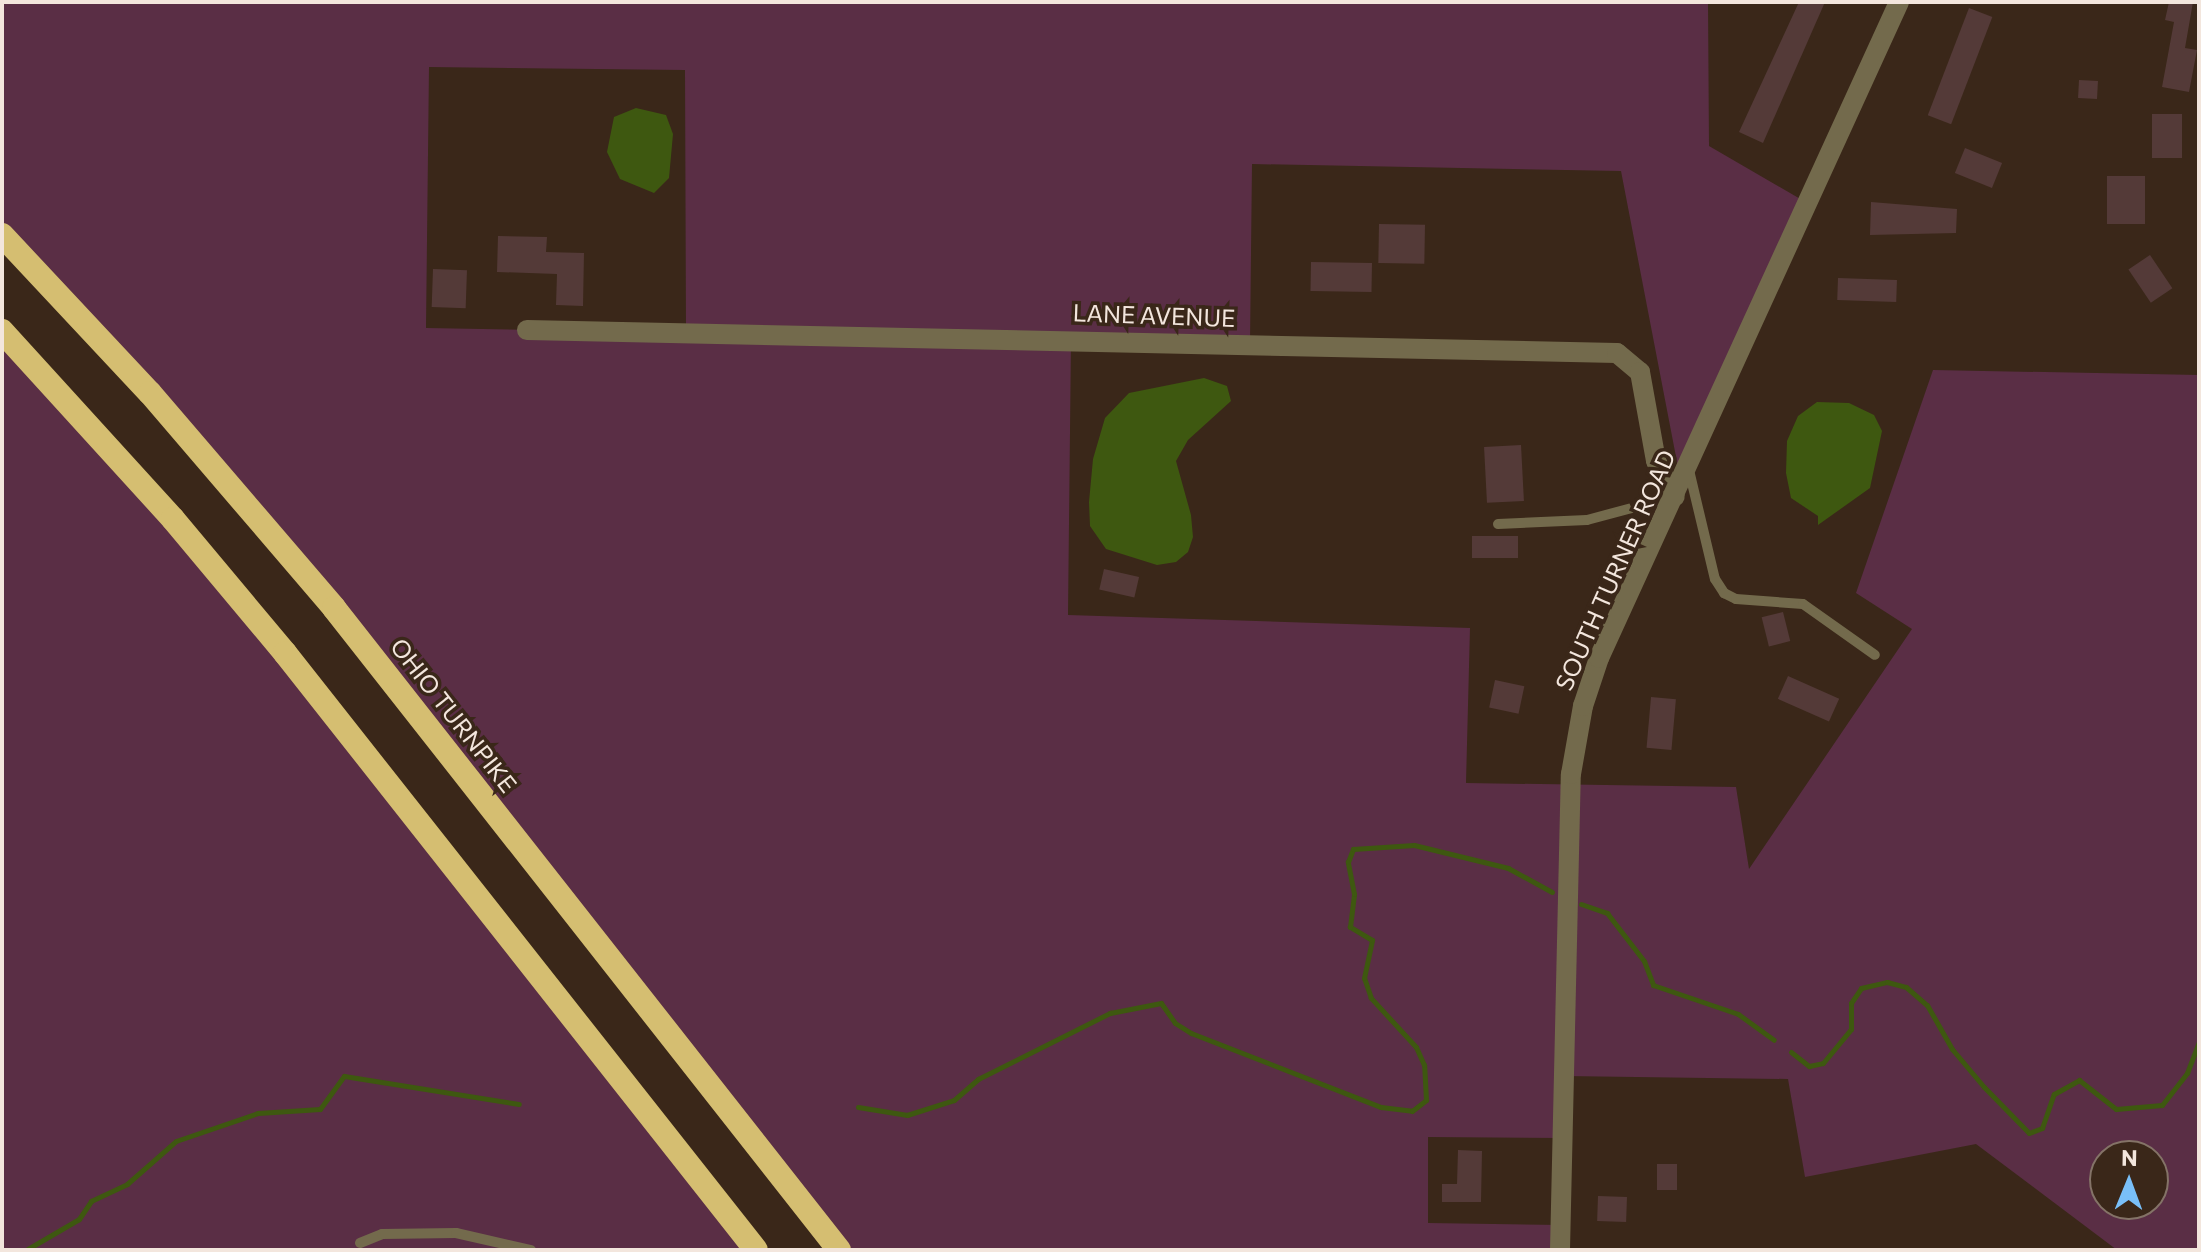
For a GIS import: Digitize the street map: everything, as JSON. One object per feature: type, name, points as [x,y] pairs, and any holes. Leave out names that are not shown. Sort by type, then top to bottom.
[{"type":"highway","name":"OHIO TURNPIKE","points":[[2,235],[150,393],[334,608],[839,1250]]},
{"type":"highway","points":[[2,331],[173,519],[285,653],[756,1250]]},
{"type":"street","name":"SOUTH TURNER ROAD","points":[[1560,1250],[1575,740],[1599,658],[1899,2]]},
{"type":"street","name":"LANE AVENUE","points":[[527,330],[1617,353],[1640,372],[1656,461],[1675,496]]},
{"type":"lane","points":[[1688,466],[1715,579],[1724,593],[1736,599],[1803,604],[1875,655]]},
{"type":"lane","points":[[1498,524],[1587,520],[1675,496]]},
{"type":"lane","points":[[360,1243],[382,1234],[456,1233],[531,1250]]},
{"type":"shaded area","points":[[2,2],[1708,2],[1709,146],[1809,204],[1675,496],[1677,462],[1621,171],[1252,164],[1250,344],[1071,339],[1068,615],[1470,628],[1466,783],[1736,787],[1749,869],[1912,629],[1856,593],[1933,370],[2199,375],[2199,1250],[2117,1250],[1976,1144],[1805,1177],[1788,1079],[1564,1076],[1562,1138],[1428,1137],[1428,1223],[1561,1225],[1560,1250],[839,1250],[525,849],[2,235]],"holes":[[[429,67],[685,70],[686,333],[426,328]]]},
{"type":"shaded area","points":[[636,108],[666,115],[673,134],[669,178],[654,193],[620,179],[607,152],[614,117]]},
{"type":"shaded area","points":[[2,331],[46,377],[756,1250],[2,1250]]},
{"type":"shaded area","points":[[1204,378],[1227,386],[1231,401],[1188,440],[1176,461],[1191,515],[1193,537],[1188,552],[1176,562],[1157,565],[1106,549],[1090,526],[1089,502],[1093,459],[1105,418],[1129,393]]},
{"type":"shaded area","points":[[1817,402],[1849,403],[1874,415],[1882,431],[1870,488],[1818,525],[1818,516],[1791,498],[1786,473],[1787,441],[1798,416]]},
{"type":"building","points":[[1799,2],[1825,2],[1763,143],[1739,132]]},
{"type":"building","points":[[2169,2],[2193,2],[2185,48],[2197,50],[2189,92],[2162,87],[2174,22],[2165,20]]},
{"type":"building","points":[[1969,8],[1992,17],[1951,124],[1928,115]]},
{"type":"building","points":[[2079,80],[2098,81],[2097,99],[2078,98]]},
{"type":"building","points":[[2152,114],[2182,114],[2182,158],[2152,158]]},
{"type":"building","points":[[1965,148],[2002,163],[1992,188],[1955,173]]},
{"type":"building","points":[[2107,176],[2145,176],[2145,224],[2107,224]]},
{"type":"building","points":[[1871,202],[1957,209],[1956,233],[1870,235]]},
{"type":"building","points":[[1379,224],[1425,225],[1424,264],[1378,263]]},
{"type":"building","points":[[498,236],[547,237],[546,252],[584,253],[583,306],[556,305],[557,274],[497,272]]},
{"type":"building","points":[[2150,255],[2172,288],[2151,303],[2128,270]]},
{"type":"building","points":[[1311,262],[1372,263],[1371,292],[1310,291]]},
{"type":"building","points":[[433,269],[467,270],[466,308],[432,307]]},
{"type":"building","points":[[1838,278],[1897,280],[1896,302],[1837,300]]},
{"type":"building","points":[[1521,445],[1524,501],[1487,503],[1484,447]]},
{"type":"building","points":[[1472,536],[1518,536],[1518,558],[1472,558]]},
{"type":"building","points":[[1104,569],[1139,577],[1134,598],[1099,589]]},
{"type":"building","points":[[1783,612],[1790,641],[1769,646],[1762,617]]},
{"type":"building","points":[[1788,676],[1839,699],[1829,722],[1778,699]]},
{"type":"building","points":[[1495,680],[1524,686],[1519,714],[1489,707]]},
{"type":"building","points":[[1651,697],[1676,699],[1671,750],[1647,748]]},
{"type":"building","points":[[1458,1150],[1482,1151],[1481,1202],[1442,1202],[1442,1184],[1457,1184]]},
{"type":"building","points":[[1657,1164],[1677,1164],[1677,1190],[1657,1190]]},
{"type":"building","points":[[1598,1196],[1627,1197],[1626,1222],[1597,1221]]},
{"type":"waterway","points":[[858,1107],[907,1115],[954,1100],[978,1079],[1110,1013],[1161,1003],[1175,1023],[1191,1033],[1381,1107],[1412,1111],[1426,1100],[1424,1065],[1416,1047],[1371,998],[1364,978],[1372,940],[1350,927],[1354,894],[1348,862],[1353,849],[1414,845],[1508,868],[1552,892]]},
{"type":"waterway","points":[[1581,904],[1607,913],[1644,961],[1653,985],[1738,1014],[1774,1040]]},
{"type":"waterway","points":[[1791,1052],[1809,1066],[1823,1063],[1851,1029],[1851,1003],[1861,988],[1887,982],[1906,987],[1927,1005],[1952,1049],[1984,1087],[2029,1133],[2042,1128],[2054,1094],[2079,1080],[2116,1109],[2162,1105],[2187,1073],[2199,1041]]},
{"type":"waterway","points":[[26,1250],[79,1219],[91,1201],[127,1184],[176,1141],[258,1113],[320,1109],[344,1076],[519,1104]]}]
